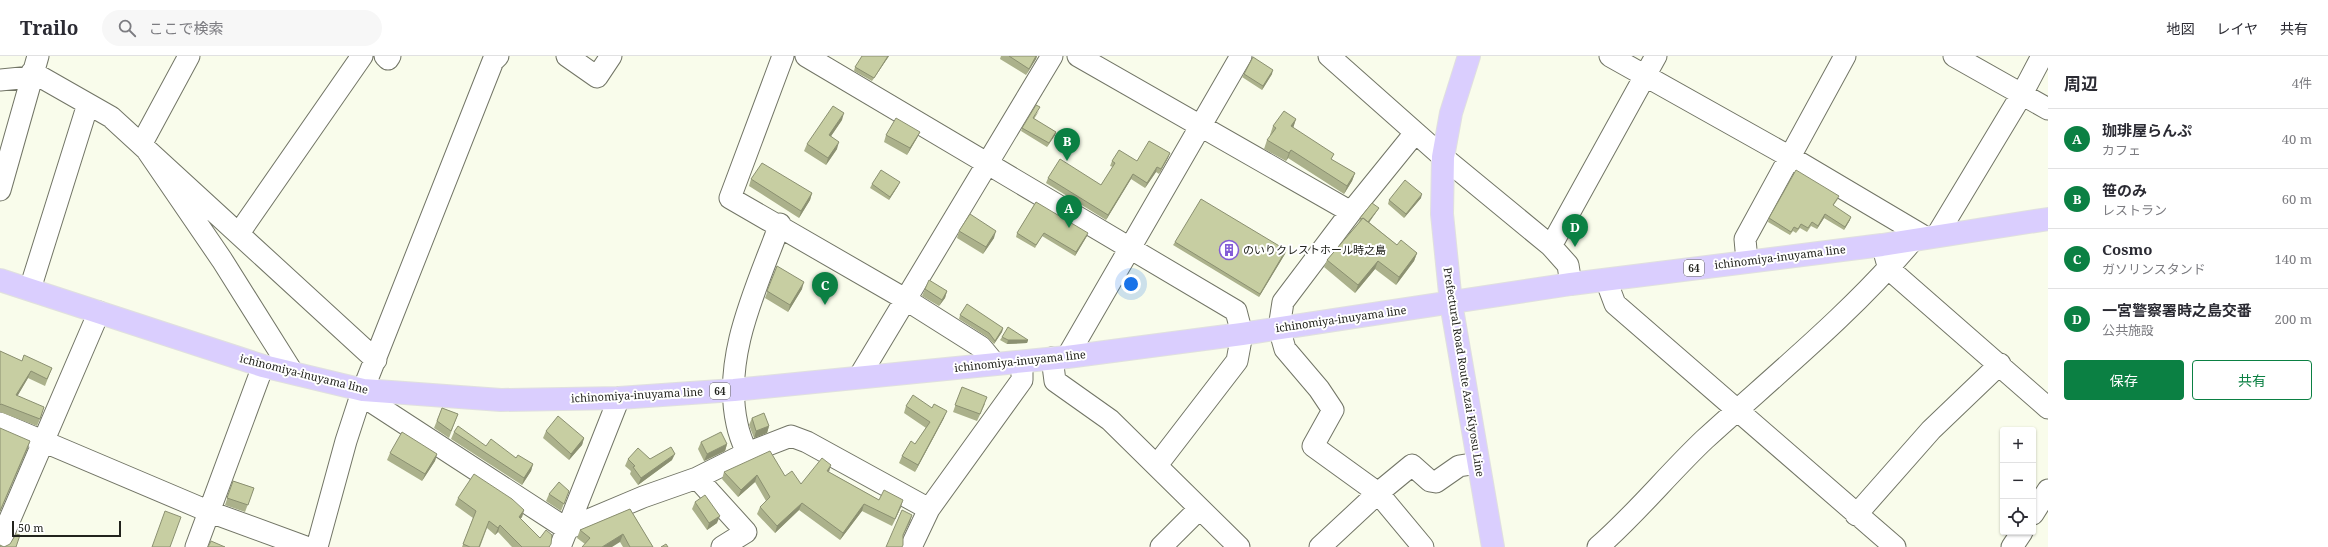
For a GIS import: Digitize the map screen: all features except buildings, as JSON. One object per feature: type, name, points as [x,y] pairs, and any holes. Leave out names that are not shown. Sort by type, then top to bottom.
[{"type":"main road","name":"Prefectural Road Route Azai Kiyosu Line","points":[[1469,56],[1451,113],[1443,157],[1442,214],[1451,303],[1493,547]]},
{"type":"main road","name":"ichinomiya-inuyama line","points":[[0,280],[263,366],[362,392],[501,400],[619,398],[734,390],[1022,362],[1242,334],[1571,284],[1882,244],[2048,220]]},
{"type":"street","points":[[142,143],[189,56]]},
{"type":"street","points":[[239,233],[362,56]]},
{"type":"street","points":[[385,56],[388,59],[390,56]]},
{"type":"street","points":[[567,56],[598,77],[611,56]]},
{"type":"street","points":[[783,56],[730,198],[780,224],[905,299],[981,347],[995,364]]},
{"type":"street","points":[[808,56],[1236,311],[1242,334],[1236,362],[1156,465]]},
{"type":"street","points":[[859,378],[1052,56]]},
{"type":"street","points":[[1078,56],[1351,212]]},
{"type":"street","points":[[1240,547],[1199,509],[1110,420],[1055,381],[1059,357],[1130,247],[1241,56]]},
{"type":"street","points":[[1329,56],[1443,157],[1551,246],[1568,265],[1571,284]]},
{"type":"street","points":[[1610,56],[1790,157],[1925,238]]},
{"type":"street","points":[[1551,246],[1656,56]]},
{"type":"street","points":[[1747,261],[1745,239],[1846,56]]},
{"type":"street","points":[[1954,56],[2048,109]]},
{"type":"street","points":[[1602,546],[1662,481],[1705,439],[1737,412],[1889,269],[1925,238],[2022,94],[2042,56]]},
{"type":"street","points":[[317,547],[346,441],[362,392],[376,360],[492,58]]},
{"type":"street","points":[[34,68],[88,104],[111,117],[142,143],[376,360]]},
{"type":"street","points":[[0,80],[34,68]]},
{"type":"street","points":[[0,190],[34,68]]},
{"type":"street","points":[[30,289],[88,104]]},
{"type":"street","points":[[1415,133],[1351,212],[1283,302],[1279,328],[1285,349],[1319,388],[1333,410],[1313,446],[1378,493],[1422,547]]},
{"type":"street","points":[[142,143],[222,260],[293,373]]},
{"type":"street","points":[[747,453],[737,424],[734,390],[740,335],[780,224]]},
{"type":"street","points":[[1882,244],[1889,269],[2000,364],[2048,408]]},
{"type":"street","points":[[1606,280],[1615,304],[1737,412],[1895,547]]},
{"type":"street","points":[[0,542],[99,312]]},
{"type":"street","points":[[915,545],[929,509],[1022,380],[1022,362]]},
{"type":"street","points":[[1856,515],[1931,430],[2000,364]]},
{"type":"street","points":[[196,547],[263,366]]},
{"type":"street","points":[[362,392],[564,538]]},
{"type":"street","points":[[564,538],[619,398]]},
{"type":"street","points":[[0,423],[43,443],[210,512],[306,547]]},
{"type":"street","points":[[564,538],[643,497],[697,478],[747,453],[791,436],[807,442],[929,509]]},
{"type":"street","points":[[1320,547],[1378,493],[1412,465],[1430,481],[1436,482],[1459,466],[1478,463]]},
{"type":"street","points":[[697,478],[746,532],[722,547]]},
{"type":"street","points":[[2036,509],[2048,490]]},
{"type":"street","points":[[1161,547],[1199,509]]},
{"type":"street","points":[[2012,547],[2020,535]]},
{"type":"place","name":"笹のみ","points":[[1067,161]]},
{"type":"place","name":"珈琲屋らんぷ","points":[[1069,228]]},
{"type":"place","name":"一宮警察署時之島交番","points":[[1575,247]]},
{"type":"place","name":"のいりクレストホール時之島","points":[[1229,250]]},
{"type":"place","name":"Cosmo","points":[[825,305]]}]
